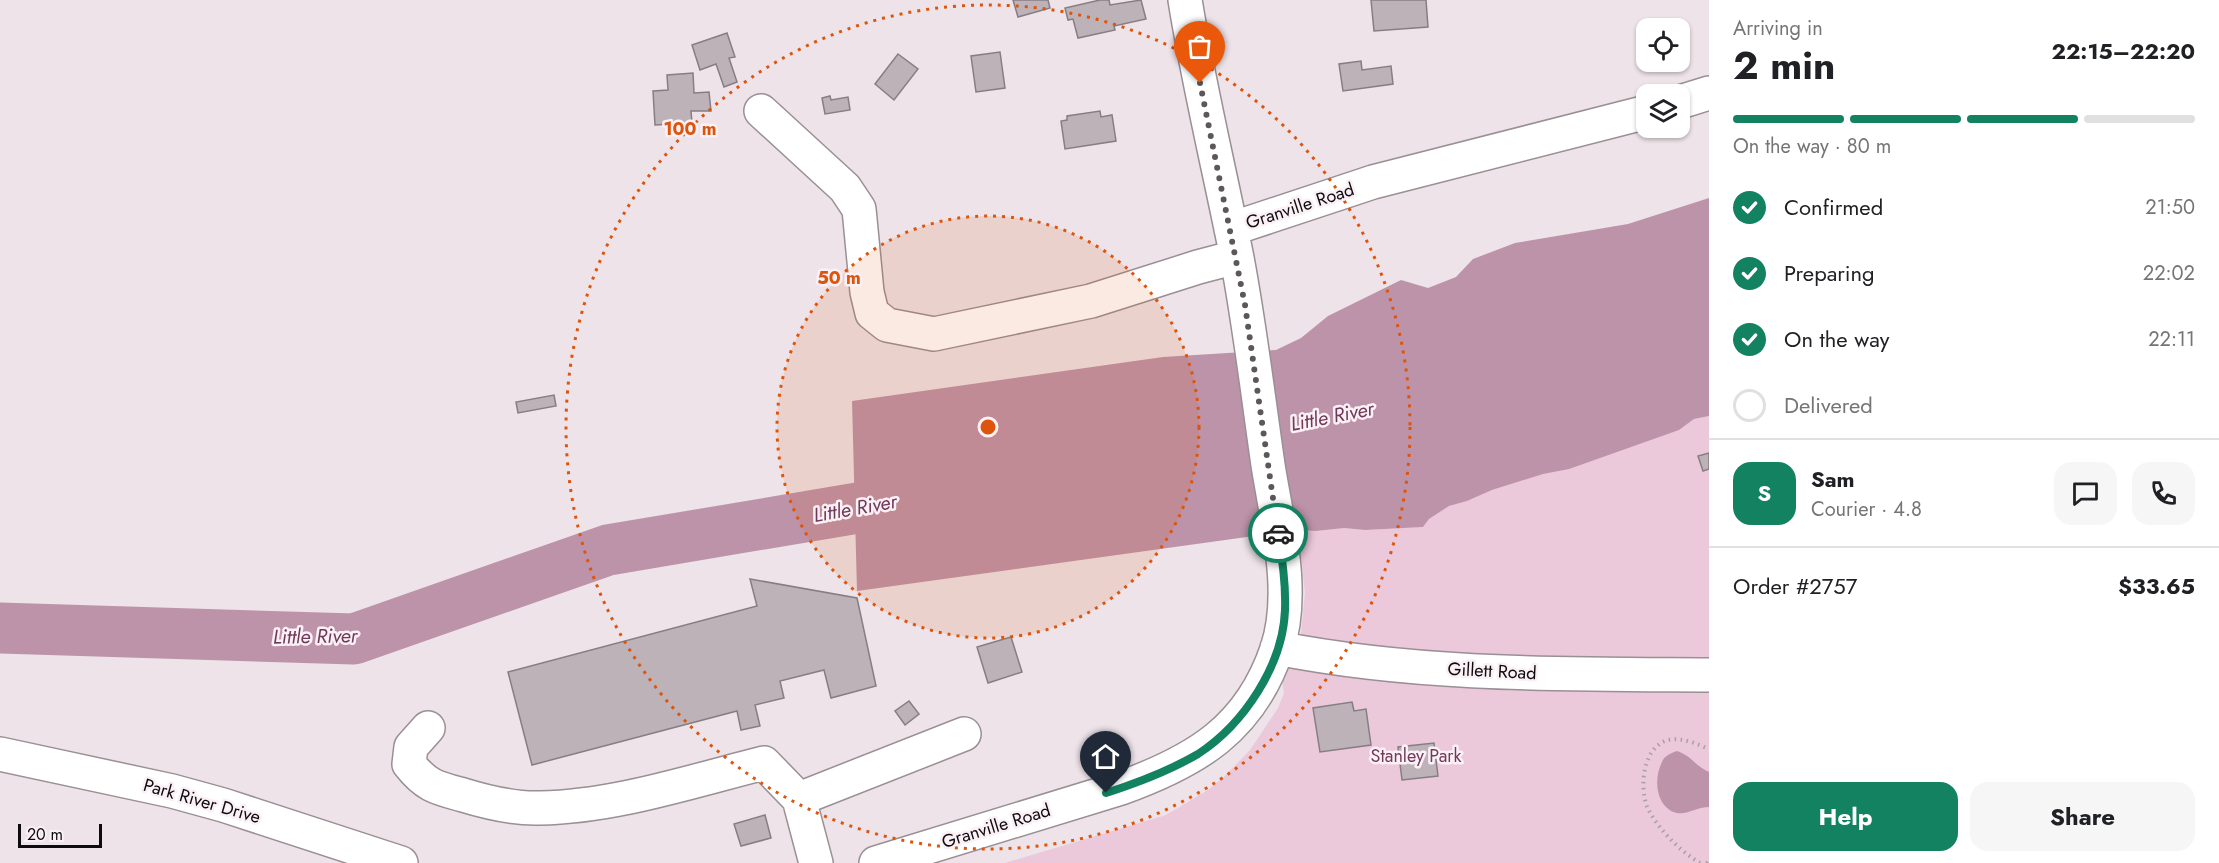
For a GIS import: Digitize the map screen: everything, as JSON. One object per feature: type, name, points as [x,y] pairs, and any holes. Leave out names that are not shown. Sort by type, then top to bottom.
[{"type":"street","points":[[761,111],[845,188],[858,209],[867,292],[872,313],[887,325],[934,334],[1091,301],[1198,267],[1234,243],[1185,0]]},
{"type":"street","points":[[1690,99],[1709,93]]},
{"type":"street","name":"Granville Road","points":[[876,863],[1121,788],[1184,762],[1217,739],[1246,708],[1269,670],[1277,648],[1285,611],[1284,587],[1245,305],[1234,243],[1373,182],[1636,115]]},
{"type":"street","name":"Gillett Road","points":[[1277,648],[1330,659],[1491,673],[1709,675]]},
{"type":"street","points":[[428,728],[411,747],[409,764],[420,779],[439,789],[482,801],[538,808],[603,803],[764,763],[800,799],[816,863]]},
{"type":"street","points":[[800,799],[963,734]]},
{"type":"street","name":"Park River Drive","points":[[0,754],[172,790],[401,863]]},
{"type":"path","points":[[1700,863],[1678,846],[1652,815],[1645,800],[1643,782],[1651,755],[1665,741],[1682,740],[1709,749]]},
{"type":"green space","name":"Stanley Park","points":[[1709,416],[1709,863],[1005,863],[1166,815],[1208,790],[1250,750],[1278,708],[1284,693],[1277,648],[1300,643],[1305,593],[1298,530],[1423,527],[1429,519],[1449,506],[1679,430],[1694,419]]},
{"type":"water","points":[[1709,198],[1709,416],[1694,419],[1679,430],[1569,469],[1543,474],[1449,506],[1429,519],[1423,527],[1298,530],[857,591],[852,401],[1163,357],[1276,350],[1301,338],[1328,316],[1401,280],[1428,288],[1456,277],[1473,259],[1515,243],[1628,224]]},
{"type":"water","points":[[1677,751],[1709,772],[1709,807],[1677,813],[1670,810],[1661,799],[1657,784],[1659,769],[1664,758]]},
{"type":"building","points":[[1013,0],[1048,0],[1050,8],[1018,17]]},
{"type":"building","points":[[1109,0],[1110,5],[1141,0],[1146,19],[1114,26],[1115,30],[1078,38],[1073,19],[1068,20],[1065,8]]},
{"type":"building","points":[[1371,0],[1426,0],[1428,27],[1374,31]]},
{"type":"building","points":[[727,33],[735,57],[729,58],[737,82],[724,87],[716,64],[700,70],[692,45]]},
{"type":"building","points":[[1000,52],[1005,88],[976,92],[971,56]]},
{"type":"building","points":[[898,54],[918,69],[894,100],[875,84]]},
{"type":"building","points":[[1361,61],[1362,70],[1391,66],[1393,84],[1343,91],[1339,64]]},
{"type":"building","points":[[693,73],[694,93],[709,92],[711,111],[691,111],[692,123],[655,125],[653,91],[668,90],[667,75]]},
{"type":"building","points":[[830,96],[831,100],[848,97],[850,110],[825,114],[822,98]]},
{"type":"building","points":[[1100,111],[1101,117],[1112,115],[1116,141],[1065,149],[1061,121],[1067,120],[1067,116]]},
{"type":"building","points":[[554,395],[556,406],[518,413],[516,402]]},
{"type":"building","points":[[1709,453],[1709,469],[1703,471],[1698,456]]},
{"type":"building","points":[[750,579],[857,598],[876,686],[831,698],[824,670],[780,681],[784,698],[755,705],[760,726],[741,730],[737,711],[532,765],[508,672],[757,606]]},
{"type":"building","points":[[1011,637],[1022,672],[988,683],[977,647]]},
{"type":"building","points":[[909,701],[919,714],[905,725],[895,711]]},
{"type":"building","points":[[1352,702],[1354,711],[1366,709],[1371,745],[1320,752],[1313,708]]},
{"type":"building","points":[[1434,743],[1438,776],[1402,780],[1398,747]]},
{"type":"building","points":[[765,815],[771,838],[741,846],[734,824]]},
{"type":"waterway","name":"Little River","points":[[0,628],[354,639],[608,550],[923,497]]},
{"type":"way so far","points":[[1200,83],[1245,305],[1278,533]]},
{"type":"route","points":[[1106,793],[1167,770],[1199,753],[1232,723],[1258,690],[1277,648],[1285,611],[1278,533]]}]
